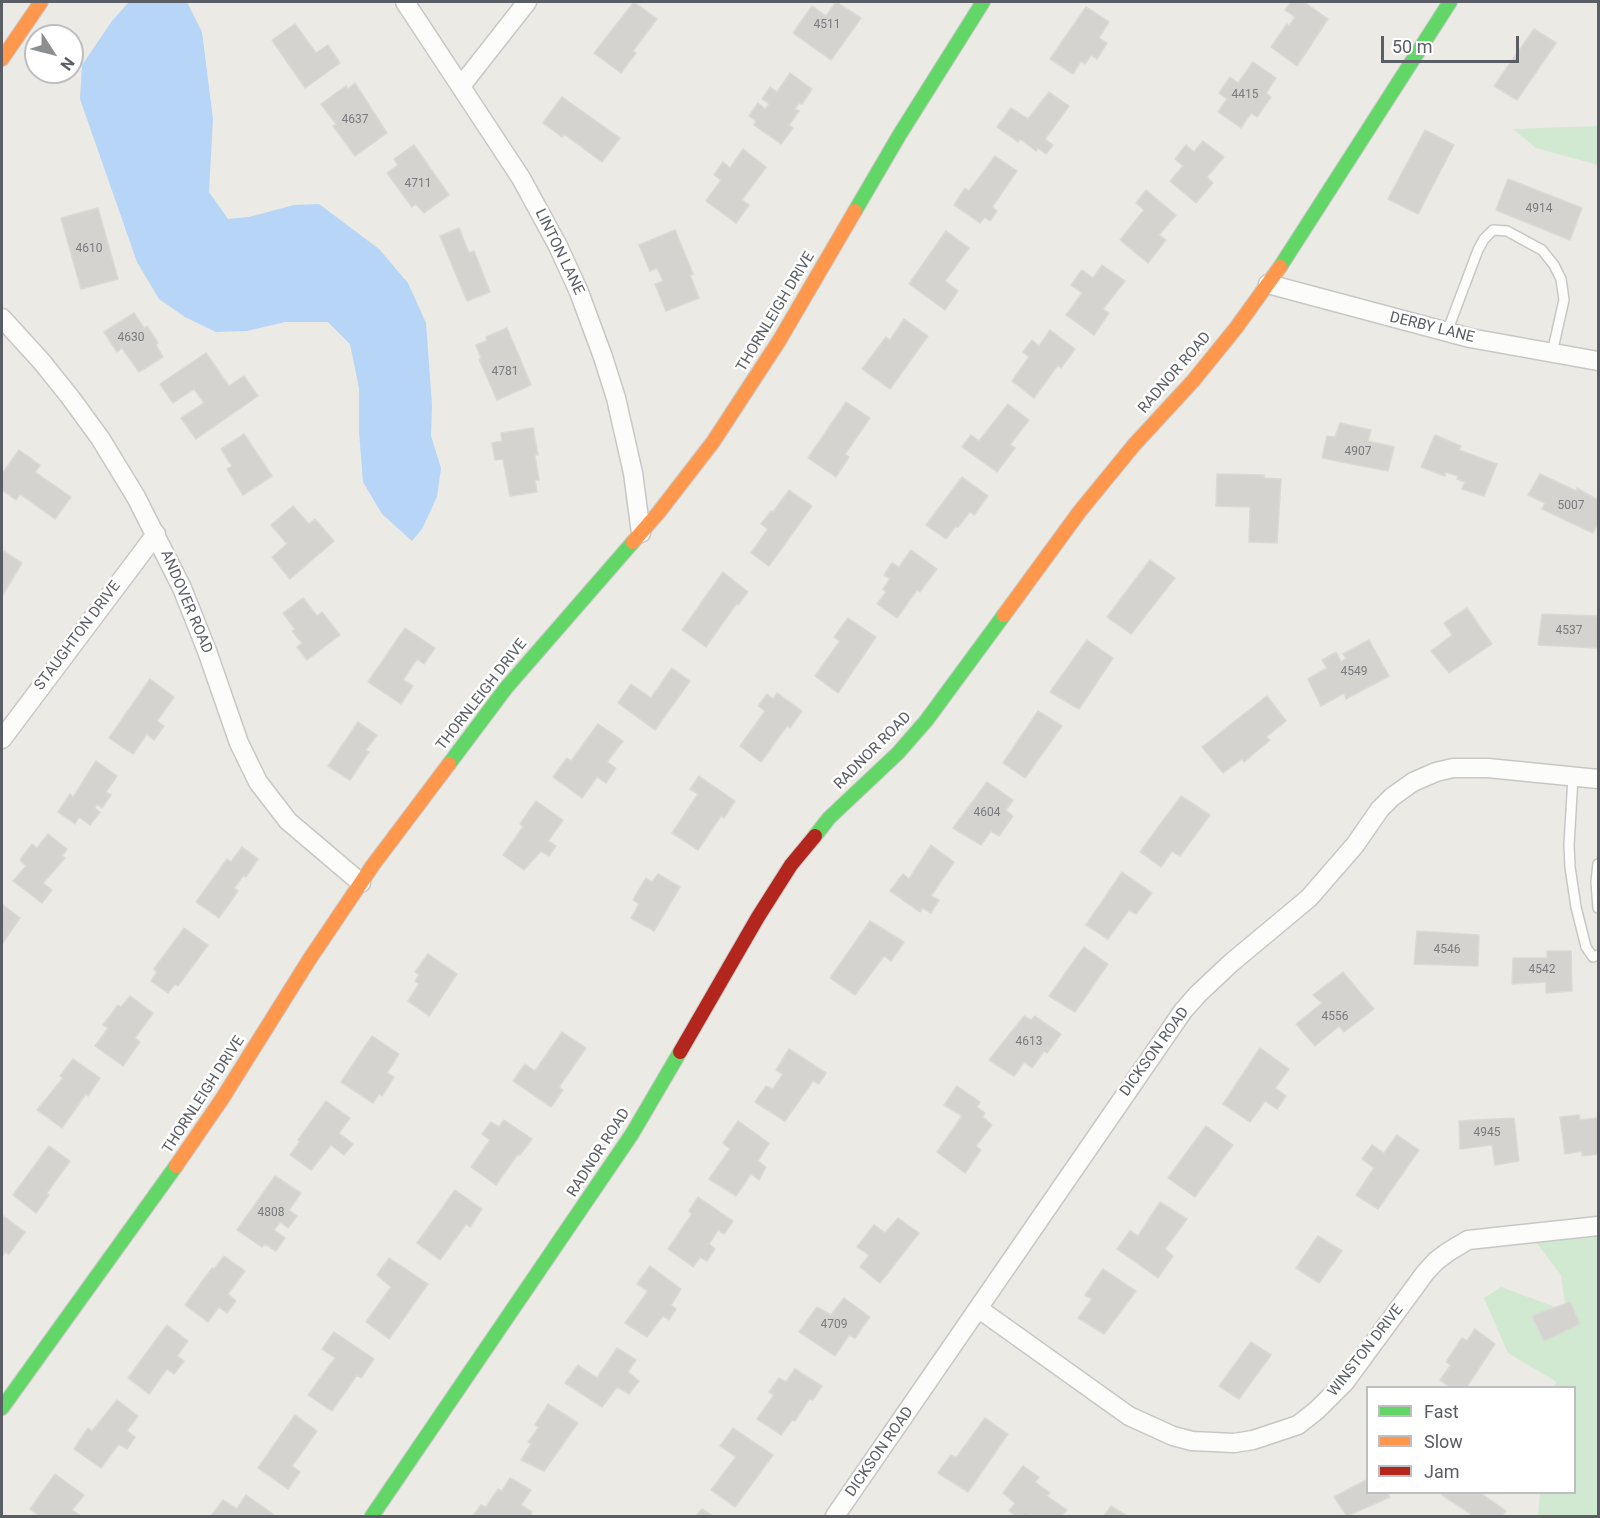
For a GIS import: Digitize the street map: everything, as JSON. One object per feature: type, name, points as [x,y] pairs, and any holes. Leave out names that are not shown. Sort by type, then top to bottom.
[{"type":"street","points":[[2,59],[41,2]]},
{"type":"street","name":"LINTON LANE","points":[[405,2],[538,208],[558,246],[586,309],[616,398],[631,465],[641,532]]},
{"type":"street","points":[[461,86],[527,2]]},
{"type":"street","name":"THORNLEIGH DRIVE","points":[[2,1408],[168,1178],[222,1099],[309,960],[362,883],[506,688],[545,640],[682,484],[752,385],[900,134],[983,2]]},
{"type":"street","name":"RADNOR ROAD","points":[[372,1516],[632,1134],[758,916],[791,865],[829,818],[898,753],[926,721],[1080,511],[1134,444],[1193,381],[1236,328],[1268,284],[1450,2]]},
{"type":"street","name":"DERBY LANE","points":[[1268,284],[1470,338],[1599,361]]},
{"type":"street","name":"ANDOVER ROAD","points":[[2,318],[42,362],[86,418],[136,496],[192,611],[239,743],[254,776],[288,821],[362,883]]},
{"type":"street","name":"STAUGHTON DRIVE","points":[[2,739],[156,534]]},
{"type":"street","name":"DICKSON ROAD","points":[[835,1516],[1183,1011],[1197,994],[1231,963],[1309,898],[1355,845],[1380,809],[1392,797],[1413,782],[1436,772],[1453,768],[1488,768],[1599,779]]},
{"type":"street","name":"WINSTON DRIVE","points":[[979,1309],[1129,1416],[1173,1436],[1192,1441],[1234,1443],[1253,1440],[1299,1425],[1317,1410],[1345,1382],[1425,1273],[1436,1261],[1461,1244],[1468,1240],[1599,1226]]},
{"type":"lane","points":[[1447,332],[1484,239],[1493,230],[1508,231],[1542,250],[1554,265],[1561,279],[1564,300],[1552,353]]},
{"type":"lane","points":[[1574,777],[1569,845],[1570,867],[1576,907],[1586,946],[1593,957],[1599,955]]},
{"type":"lane","points":[[1599,864],[1596,882],[1599,908]]},
{"type":"green space","points":[[1598,126],[1598,165],[1536,148],[1513,129]]},
{"type":"green space","points":[[1598,1236],[1598,1516],[1538,1516],[1540,1494],[1576,1494],[1576,1386],[1554,1386],[1557,1382],[1508,1353],[1484,1298],[1501,1287],[1566,1311],[1561,1275],[1536,1242]]},
{"type":"water","points":[[129,2],[187,2],[202,32],[213,119],[209,192],[228,219],[249,217],[294,205],[319,204],[379,249],[408,283],[426,323],[432,405],[431,436],[441,468],[437,497],[422,529],[412,541],[382,514],[363,482],[359,431],[359,388],[350,344],[328,322],[285,322],[247,331],[216,332],[185,317],[159,299],[137,262],[80,99],[81,84],[84,84],[84,62],[112,21]]},
{"type":"building","points":[[634,2],[657,19],[633,51],[636,53],[621,73],[594,53]]},
{"type":"building","points":[[836,2],[861,18],[831,60],[793,33],[812,6],[826,16]]},
{"type":"building","points":[[1291,2],[1304,2],[1328,19],[1297,66],[1271,47],[1287,24],[1289,26],[1295,17],[1285,10]]},
{"type":"building","points":[[1086,7],[1109,22],[1099,38],[1107,43],[1097,59],[1091,55],[1085,64],[1081,61],[1073,74],[1050,59]]},
{"type":"building","points":[[295,24],[316,53],[328,45],[340,63],[305,88],[272,40]]},
{"type":"building","points":[[1534,29],[1556,43],[1517,100],[1494,86]]},
{"type":"building","points":[[1253,62],[1276,78],[1266,93],[1271,97],[1257,117],[1251,113],[1241,128],[1218,112],[1227,99],[1219,93],[1230,77],[1238,83]]},
{"type":"building","points":[[790,73],[812,89],[802,104],[799,103],[795,109],[799,111],[789,125],[793,128],[781,144],[754,125],[756,121],[749,116],[758,103],[765,109],[769,104],[762,99],[770,87],[777,92]]},
{"type":"building","points":[[355,83],[387,133],[355,156],[333,126],[336,124],[321,104],[346,86],[348,89]]},
{"type":"building","points":[[1049,92],[1069,106],[1045,139],[1053,145],[1046,154],[1038,148],[1036,151],[1020,139],[1018,142],[997,127],[1011,108],[1028,119]]},
{"type":"building","points":[[562,97],[620,138],[602,162],[564,134],[562,137],[543,123]]},
{"type":"building","points":[[1425,130],[1454,145],[1418,214],[1388,199]]},
{"type":"building","points":[[1203,141],[1224,157],[1207,177],[1213,183],[1196,203],[1170,181],[1183,166],[1175,159],[1186,145],[1194,152]]},
{"type":"building","points":[[414,145],[449,195],[424,213],[416,204],[412,207],[387,173],[398,165],[394,159]]},
{"type":"building","points":[[743,149],[766,167],[742,200],[749,205],[736,223],[706,201],[721,180],[714,175],[723,162],[730,168]]},
{"type":"building","points":[[995,156],[1017,171],[992,207],[997,211],[990,221],[985,217],[980,223],[954,205],[965,188],[969,191]]},
{"type":"building","points":[[1508,179],[1582,208],[1570,240],[1496,210]]},
{"type":"building","points":[[1146,190],[1176,215],[1159,235],[1166,240],[1148,263],[1120,240],[1144,210],[1136,203]]},
{"type":"building","points":[[98,208],[118,279],[81,289],[61,218]]},
{"type":"building","points":[[459,228],[469,253],[474,251],[490,292],[467,301],[440,236]]},
{"type":"building","points":[[675,230],[693,274],[690,275],[699,298],[666,311],[655,284],[663,281],[657,268],[650,271],[639,245]]},
{"type":"building","points":[[946,231],[969,248],[945,281],[958,291],[945,310],[909,284]]},
{"type":"building","points":[[1102,265],[1125,281],[1103,309],[1109,313],[1094,335],[1066,315],[1082,293],[1071,285],[1082,270],[1093,278]]},
{"type":"building","points":[[134,313],[144,328],[147,326],[158,343],[156,345],[163,357],[139,372],[122,348],[117,352],[104,332]]},
{"type":"building","points":[[904,319],[928,336],[890,389],[862,369],[886,337],[890,340]]},
{"type":"building","points":[[507,328],[531,385],[497,400],[479,359],[481,358],[476,345],[487,341],[486,337]]},
{"type":"building","points":[[1050,330],[1075,349],[1061,368],[1058,365],[1034,398],[1012,381],[1029,357],[1023,352],[1032,340],[1039,346]]},
{"type":"building","points":[[206,353],[229,386],[244,376],[258,396],[196,439],[181,418],[204,403],[194,389],[173,403],[160,384]]},
{"type":"building","points":[[846,402],[870,418],[845,454],[849,457],[836,477],[808,458]]},
{"type":"building","points":[[1008,404],[1029,420],[1010,445],[1015,448],[997,472],[962,447],[971,435],[979,441]]},
{"type":"building","points":[[1340,423],[1371,430],[1368,441],[1394,447],[1388,471],[1322,458],[1327,436],[1335,437]]},
{"type":"building","points":[[533,428],[538,455],[535,455],[539,480],[535,480],[537,492],[510,496],[503,459],[495,460],[492,443],[502,441],[501,433]]},
{"type":"building","points":[[244,434],[272,476],[243,495],[227,469],[232,466],[221,449]]},
{"type":"building","points":[[1435,435],[1461,446],[1459,450],[1497,464],[1484,496],[1462,489],[1465,482],[1457,479],[1458,476],[1445,472],[1445,476],[1421,467]]},
{"type":"building","points":[[19,450],[40,465],[35,472],[71,497],[55,519],[20,494],[16,500],[2,490],[2,474]]},
{"type":"building","points":[[1217,474],[1264,475],[1264,478],[1281,479],[1277,543],[1249,542],[1250,507],[1216,506]]},
{"type":"building","points":[[1540,474],[1576,491],[1577,488],[1598,500],[1598,524],[1593,533],[1542,509],[1545,503],[1528,495]]},
{"type":"building","points":[[962,477],[988,496],[974,515],[970,512],[946,539],[926,525]]},
{"type":"building","points":[[789,490],[812,506],[769,566],[751,553],[768,529],[761,524]]},
{"type":"building","points":[[293,506],[309,524],[315,519],[334,541],[290,579],[272,557],[287,544],[271,525]]},
{"type":"building","points":[[911,550],[937,569],[920,592],[917,590],[897,618],[877,604],[886,592],[883,589],[890,579],[884,575],[892,563],[899,567]]},
{"type":"building","points":[[4,551],[22,563],[2,596],[2,554]]},
{"type":"building","points":[[1150,560],[1175,578],[1131,634],[1107,617]]},
{"type":"building","points":[[723,572],[748,592],[738,605],[737,603],[706,647],[682,630]]},
{"type":"building","points":[[303,598],[317,616],[322,612],[340,635],[307,660],[297,647],[302,643],[292,631],[295,629],[283,613]]},
{"type":"building","points":[[1467,608],[1492,644],[1449,673],[1431,651],[1452,635],[1444,623]]},
{"type":"building","points":[[1542,614],[1598,616],[1598,648],[1538,645]]},
{"type":"building","points":[[848,618],[876,637],[838,693],[815,676],[840,641],[834,637]]},
{"type":"building","points":[[405,628],[435,648],[424,664],[417,659],[403,680],[413,686],[401,704],[368,682]]},
{"type":"building","points":[[1087,640],[1113,658],[1079,709],[1050,692]]},
{"type":"building","points":[[1369,640],[1389,676],[1346,699],[1344,693],[1321,706],[1308,679],[1327,668],[1322,660],[1336,652],[1341,662],[1346,658],[1343,654]]},
{"type":"building","points":[[672,668],[690,681],[655,730],[618,703],[631,684],[651,698]]},
{"type":"building","points":[[150,679],[174,697],[157,721],[164,726],[154,740],[147,734],[133,754],[109,738]]},
{"type":"building","points":[[777,693],[802,711],[790,728],[787,726],[761,762],[740,746],[765,711],[758,706],[767,694],[773,699]]},
{"type":"building","points":[[1267,696],[1286,721],[1266,737],[1270,740],[1244,762],[1242,759],[1223,773],[1202,747]]},
{"type":"building","points":[[1038,711],[1062,726],[1025,778],[1003,763]]},
{"type":"building","points":[[358,722],[377,735],[366,750],[369,752],[350,780],[328,766]]},
{"type":"building","points":[[598,724],[623,741],[607,762],[616,768],[606,783],[597,777],[582,798],[553,777],[567,758],[571,761]]},
{"type":"building","points":[[96,761],[117,776],[106,792],[111,795],[102,808],[97,804],[95,808],[100,812],[90,825],[79,817],[75,824],[58,812],[70,794],[73,797]]},
{"type":"building","points":[[699,776],[735,801],[724,818],[721,816],[698,850],[672,833],[698,794],[690,789]]},
{"type":"building","points":[[987,782],[1013,800],[1006,810],[1013,816],[999,836],[991,831],[981,845],[953,828]]},
{"type":"building","points":[[1181,796],[1210,815],[1180,856],[1172,851],[1161,867],[1140,852]]},
{"type":"building","points":[[536,801],[563,820],[548,841],[556,846],[549,856],[541,851],[524,870],[503,855],[523,827],[520,824]]},
{"type":"building","points":[[48,834],[67,849],[62,856],[65,858],[43,883],[52,890],[42,903],[13,881],[26,866],[20,860],[32,844],[37,848]]},
{"type":"building","points":[[931,845],[954,862],[931,896],[939,900],[931,913],[923,908],[920,912],[890,891],[903,874],[909,879]]},
{"type":"building","points":[[242,847],[258,859],[246,877],[244,875],[234,888],[238,891],[219,918],[196,902],[227,859],[231,862]]},
{"type":"building","points":[[1122,872],[1152,893],[1136,914],[1129,910],[1108,939],[1086,925]]},
{"type":"building","points":[[658,874],[680,887],[654,931],[631,918],[639,904],[633,900],[646,878],[652,882]]},
{"type":"building","points":[[2,904],[20,918],[2,944]]},
{"type":"building","points":[[870,921],[904,942],[891,961],[884,956],[855,995],[830,978]]},
{"type":"building","points":[[184,928],[208,945],[178,986],[175,984],[168,993],[151,981],[157,972],[154,969]]},
{"type":"building","points":[[1417,931],[1479,935],[1478,966],[1414,964]]},
{"type":"building","points":[[1084,947],[1108,964],[1075,1012],[1049,996]]},
{"type":"building","points":[[1547,951],[1571,951],[1572,991],[1546,993],[1546,982],[1512,984],[1513,958],[1547,958]]},
{"type":"building","points":[[428,954],[457,974],[429,1016],[408,1001],[419,984],[415,981],[419,975],[415,972]]},
{"type":"building","points":[[1343,972],[1374,1009],[1344,1032],[1339,1026],[1315,1046],[1296,1024],[1322,1003],[1313,995]]},
{"type":"building","points":[[130,996],[153,1013],[135,1038],[140,1042],[123,1066],[95,1046],[108,1028],[103,1025],[118,1005],[121,1007]]},
{"type":"building","points":[[1024,1016],[1031,1020],[1035,1016],[1061,1034],[1047,1053],[1044,1051],[1032,1068],[1024,1062],[1014,1076],[989,1060]]},
{"type":"building","points":[[562,1032],[586,1048],[559,1087],[563,1090],[551,1107],[513,1081],[525,1064],[535,1071]]},
{"type":"building","points":[[372,1036],[399,1054],[387,1073],[394,1077],[382,1096],[379,1094],[373,1103],[341,1082]]},
{"type":"building","points":[[1260,1048],[1289,1069],[1275,1088],[1286,1096],[1277,1109],[1265,1101],[1250,1122],[1223,1104]]},
{"type":"building","points":[[789,1049],[826,1073],[819,1084],[813,1081],[785,1121],[755,1102],[766,1086],[773,1089],[783,1074],[776,1070]]},
{"type":"building","points":[[73,1059],[100,1078],[62,1128],[37,1110],[63,1078],[60,1076]]},
{"type":"building","points":[[957,1086],[980,1102],[977,1107],[985,1113],[983,1117],[992,1125],[976,1146],[981,1150],[965,1173],[937,1152],[962,1116],[944,1105]]},
{"type":"building","points":[[326,1101],[350,1118],[339,1133],[353,1144],[344,1155],[331,1145],[311,1170],[290,1155]]},
{"type":"building","points":[[1579,1115],[1580,1120],[1598,1118],[1598,1154],[1582,1156],[1582,1151],[1565,1154],[1560,1117]]},
{"type":"building","points":[[1514,1118],[1519,1161],[1495,1165],[1492,1145],[1460,1149],[1459,1121]]},
{"type":"building","points":[[504,1120],[532,1139],[496,1185],[471,1167],[490,1140],[482,1134],[491,1122],[499,1127]]},
{"type":"building","points":[[738,1121],[769,1143],[758,1161],[766,1167],[759,1180],[751,1174],[736,1196],[709,1179],[730,1149],[723,1143]]},
{"type":"building","points":[[1206,1126],[1233,1145],[1195,1197],[1168,1178]]},
{"type":"building","points":[[1397,1135],[1419,1150],[1378,1209],[1356,1195],[1374,1168],[1362,1159],[1372,1145],[1384,1153]]},
{"type":"building","points":[[49,1146],[70,1161],[46,1194],[49,1195],[36,1213],[13,1195]]},
{"type":"building","points":[[275,1176],[301,1193],[289,1210],[297,1216],[288,1228],[280,1222],[274,1230],[285,1238],[276,1251],[265,1244],[262,1247],[237,1230]]},
{"type":"building","points":[[455,1190],[482,1209],[470,1227],[466,1224],[440,1260],[417,1243]]},
{"type":"building","points":[[698,1197],[733,1221],[724,1234],[718,1230],[709,1244],[715,1249],[707,1261],[700,1257],[693,1267],[668,1249],[692,1214],[689,1211]]},
{"type":"building","points":[[1160,1202],[1187,1219],[1165,1249],[1173,1256],[1158,1278],[1117,1249],[1130,1231],[1138,1236]]},
{"type":"building","points":[[2,1215],[25,1232],[9,1254],[5,1252],[2,1257]]},
{"type":"building","points":[[898,1218],[919,1233],[880,1283],[860,1267],[869,1255],[857,1247],[874,1225],[885,1233]]},
{"type":"building","points":[[1318,1236],[1342,1251],[1319,1283],[1296,1268]]},
{"type":"building","points":[[224,1256],[245,1271],[228,1294],[236,1301],[227,1313],[219,1307],[208,1322],[185,1305],[212,1268],[214,1269]]},
{"type":"building","points":[[389,1258],[428,1284],[389,1339],[366,1322],[391,1287],[377,1275]]},
{"type":"building","points":[[650,1266],[681,1289],[671,1305],[676,1309],[669,1320],[663,1316],[647,1337],[625,1323],[648,1291],[637,1284]]},
{"type":"building","points":[[1103,1269],[1136,1291],[1104,1334],[1078,1318],[1092,1299],[1085,1295]]},
{"type":"building","points":[[844,1298],[870,1317],[855,1338],[849,1335],[835,1356],[799,1332],[817,1307],[831,1315]]},
{"type":"building","points":[[1570,1302],[1580,1324],[1544,1341],[1532,1316]]},
{"type":"building","points":[[167,1325],[188,1341],[177,1356],[184,1361],[174,1374],[167,1369],[149,1394],[128,1378]]},
{"type":"building","points":[[1475,1329],[1495,1344],[1467,1386],[1448,1386],[1440,1380],[1451,1365],[1446,1362],[1462,1338],[1467,1341]]},
{"type":"building","points":[[334,1332],[374,1359],[361,1378],[357,1375],[332,1411],[308,1395],[335,1358],[322,1349]]},
{"type":"building","points":[[1251,1342],[1271,1355],[1239,1399],[1219,1386]]},
{"type":"building","points":[[617,1348],[636,1360],[628,1372],[639,1381],[629,1394],[617,1387],[602,1407],[565,1383],[578,1365],[597,1378]]},
{"type":"building","points":[[795,1369],[822,1386],[813,1400],[809,1399],[795,1421],[792,1420],[781,1435],[757,1419],[774,1395],[769,1392],[779,1378],[786,1382]]},
{"type":"building","points":[[117,1400],[138,1416],[127,1431],[135,1437],[127,1449],[119,1444],[101,1468],[74,1449],[88,1428],[92,1431]]},
{"type":"building","points":[[548,1404],[578,1423],[544,1471],[521,1460],[531,1444],[528,1442],[539,1427],[535,1425]]},
{"type":"building","points":[[295,1415],[317,1431],[292,1466],[300,1472],[288,1489],[258,1468]]},
{"type":"building","points":[[985,1418],[1008,1434],[968,1492],[938,1473],[951,1455],[956,1458]]},
{"type":"building","points":[[733,1428],[773,1455],[735,1507],[711,1490],[736,1457],[720,1446]]},
{"type":"building","points":[[1023,1466],[1039,1477],[1035,1482],[1050,1493],[1047,1496],[1067,1510],[1061,1516],[1030,1514],[1016,1516],[1009,1511],[1015,1503],[1003,1493]]},
{"type":"building","points":[[55,1474],[84,1495],[72,1510],[81,1516],[40,1516],[30,1509]]},
{"type":"building","points":[[510,1478],[531,1490],[521,1505],[532,1512],[530,1516],[473,1516],[481,1505],[486,1507],[498,1489],[502,1491]]},
{"type":"building","points":[[1366,1480],[1366,1494],[1388,1494],[1390,1497],[1347,1516],[1334,1497]]},
{"type":"building","points":[[1482,1494],[1506,1511],[1502,1516],[1474,1516],[1442,1495]]},
{"type":"building","points":[[246,1495],[273,1514],[271,1516],[211,1516],[223,1500],[237,1509]]},
{"type":"building","points":[[1111,1506],[1127,1516],[1104,1516]]},
{"type":"building","points":[[702,1509],[713,1516],[696,1516]]},
{"type":"traffic: fast","points":[[855,211],[900,134],[983,2]]},
{"type":"traffic: fast","points":[[1280,267],[1450,2]]},
{"type":"traffic: fast","points":[[449,764],[506,688],[633,542]]},
{"type":"traffic: fast","points":[[815,836],[829,818],[898,753],[926,721],[1004,615]]},
{"type":"traffic: fast","points":[[372,1516],[632,1134],[680,1052]]},
{"type":"traffic: fast","points":[[2,1408],[176,1166]]},
{"type":"traffic: slow","points":[[2,59],[41,2]]},
{"type":"traffic: slow","points":[[633,542],[713,442],[779,341],[855,211]]},
{"type":"traffic: slow","points":[[1004,615],[1080,511],[1134,445],[1193,381],[1236,328],[1280,267]]},
{"type":"traffic: slow","points":[[176,1166],[373,865],[449,764]]},
{"type":"traffic: jam","points":[[680,1052],[758,917],[791,865],[815,836]]}]
